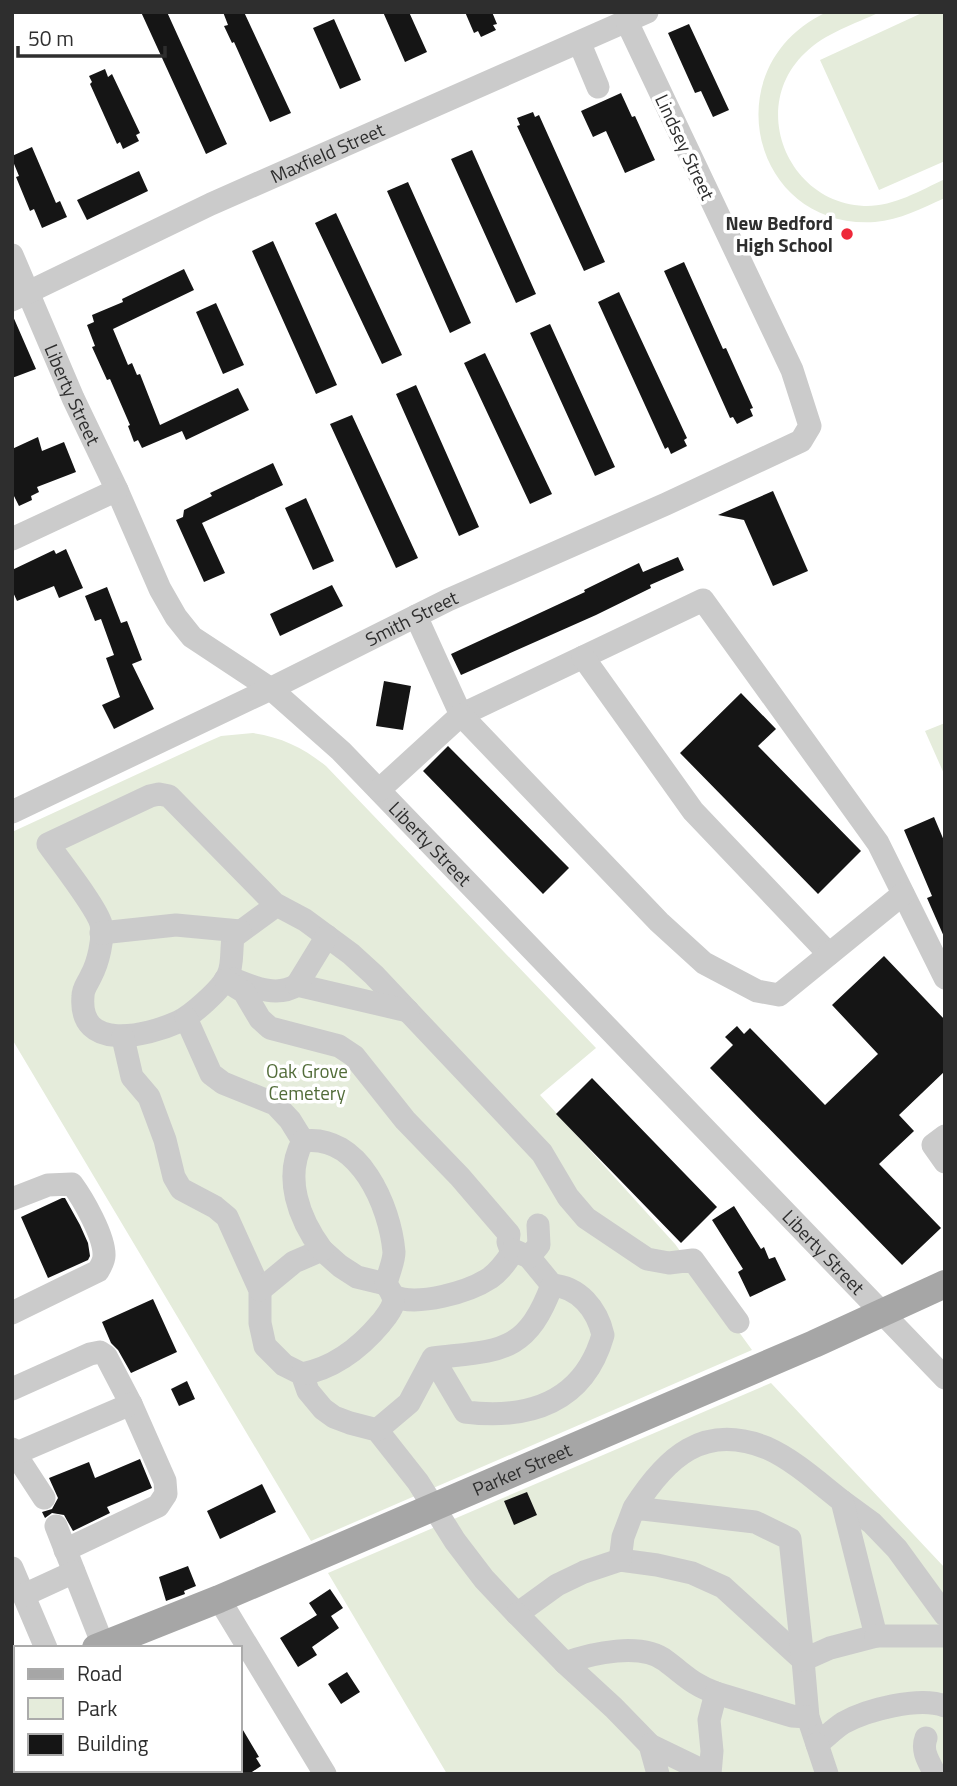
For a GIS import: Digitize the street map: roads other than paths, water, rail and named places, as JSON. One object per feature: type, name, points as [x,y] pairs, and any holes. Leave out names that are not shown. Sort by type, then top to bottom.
[{"type":"main road","name":"Parker Street","points":[[100,1646],[219,1599],[806,1347],[945,1284]]},
{"type":"street","name":"Maxfield Street","points":[[21,296],[211,204],[637,17]]},
{"type":"street","name":"Lindsey Street","points":[[637,17],[792,370],[810,426]]},
{"type":"street","points":[[580,44],[598,87]]},
{"type":"street","name":"Liberty Street","points":[[12,255],[21,296],[73,398],[160,589],[184,628],[202,646],[271,689],[318,730],[379,790],[945,1378]]},
{"type":"street","name":"Smith Street","points":[[12,812],[271,689],[416,616],[801,441],[810,426]]},
{"type":"street","points":[[12,539],[117,491]]},
{"type":"street","points":[[379,790],[461,715],[703,600],[878,843],[945,978]]},
{"type":"street","points":[[416,616],[461,715],[659,922],[704,963],[757,991],[779,995],[903,894]]},
{"type":"street","points":[[583,657],[693,811],[829,954]]},
{"type":"street","points":[[277,905],[233,938],[226,978],[186,1018],[163,1028],[123,1038],[108,1035],[88,1020],[83,1005],[83,994],[96,963],[101,933],[96,913],[48,844],[154,795],[169,796],[179,803],[277,905],[305,920],[351,954],[542,1153],[568,1197],[586,1218],[647,1259],[669,1263],[693,1260],[738,1322]]},
{"type":"street","points":[[101,933],[176,925],[240,931]]},
{"type":"street","points":[[226,978],[255,988],[288,990],[296,985],[327,936]]},
{"type":"street","points":[[226,978],[244,992],[260,1019],[270,1028],[339,1046],[354,1056],[405,1120],[460,1177],[509,1234],[509,1242],[552,1285],[565,1286],[580,1295],[591,1307],[603,1335],[591,1367],[568,1394],[550,1403],[522,1411],[492,1415],[465,1412],[433,1359]]},
{"type":"street","points":[[296,985],[408,1012]]},
{"type":"street","points":[[186,1018],[211,1074],[223,1083],[275,1104],[290,1120],[303,1141]]},
{"type":"street","points":[[123,1038],[132,1077],[149,1097],[165,1140],[174,1177],[181,1189],[215,1207],[227,1217],[260,1290],[260,1323],[264,1346],[284,1365],[302,1374],[331,1365],[366,1340],[392,1308],[390,1290],[394,1254],[384,1206],[376,1187],[361,1167],[340,1148],[318,1139],[303,1141]]},
{"type":"street","points":[[945,1136],[933,1145],[945,1162]]},
{"type":"street","points":[[303,1141],[294,1167],[295,1193],[305,1224],[322,1250],[357,1277],[413,1301],[478,1284],[521,1254],[539,1245],[538,1225]]},
{"type":"street","points":[[12,1199],[48,1185],[72,1184],[82,1197],[104,1247],[104,1259],[99,1271],[12,1313]]},
{"type":"street","points":[[260,1290],[295,1262],[322,1250]]},
{"type":"street","points":[[433,1359],[507,1347],[533,1324],[552,1285]]},
{"type":"street","points":[[12,1389],[100,1352],[106,1356],[131,1404],[165,1481],[166,1494],[158,1506],[65,1550]]},
{"type":"street","points":[[377,1430],[409,1403],[433,1359]]},
{"type":"street","points":[[302,1374],[308,1391],[323,1409],[342,1420],[377,1430],[418,1482],[484,1579],[565,1663],[650,1745],[710,1774],[712,1751],[709,1720],[716,1693]]},
{"type":"street","points":[[44,1498],[13,1453],[131,1404]]},
{"type":"street","points":[[620,1560],[623,1537],[634,1508],[651,1482],[678,1455],[698,1444],[720,1440],[740,1441],[767,1448],[872,1523],[897,1549],[945,1615]]},
{"type":"street","points":[[842,1500],[876,1636]]},
{"type":"street","points":[[634,1508],[755,1522],[790,1539],[808,1717],[827,1774]]},
{"type":"street","points":[[56,1526],[100,1646]]},
{"type":"street","points":[[517,1614],[557,1585],[584,1572],[620,1560],[692,1573],[723,1587],[803,1660]]},
{"type":"street","points":[[12,1568],[45,1646]]},
{"type":"street","points":[[24,1595],[74,1572]]},
{"type":"street","points":[[219,1599],[325,1774]]},
{"type":"street","points":[[803,1660],[830,1648],[876,1636],[945,1636]]},
{"type":"street","points":[[565,1663],[593,1655],[642,1651],[665,1659],[690,1682],[716,1693],[792,1716],[808,1717]]},
{"type":"street","points":[[817,1744],[842,1724],[865,1714],[915,1703],[945,1706]]},
{"type":"street","points":[[926,1738],[924,1747],[935,1774]]},
{"type":"street","points":[[650,1745],[658,1774]]},
{"type":"place","name":"New Bedford High School","points":[[847,234]]},
{"type":"park label","name":"Oak Grove Cemetery","points":[[307,1082]]}]
